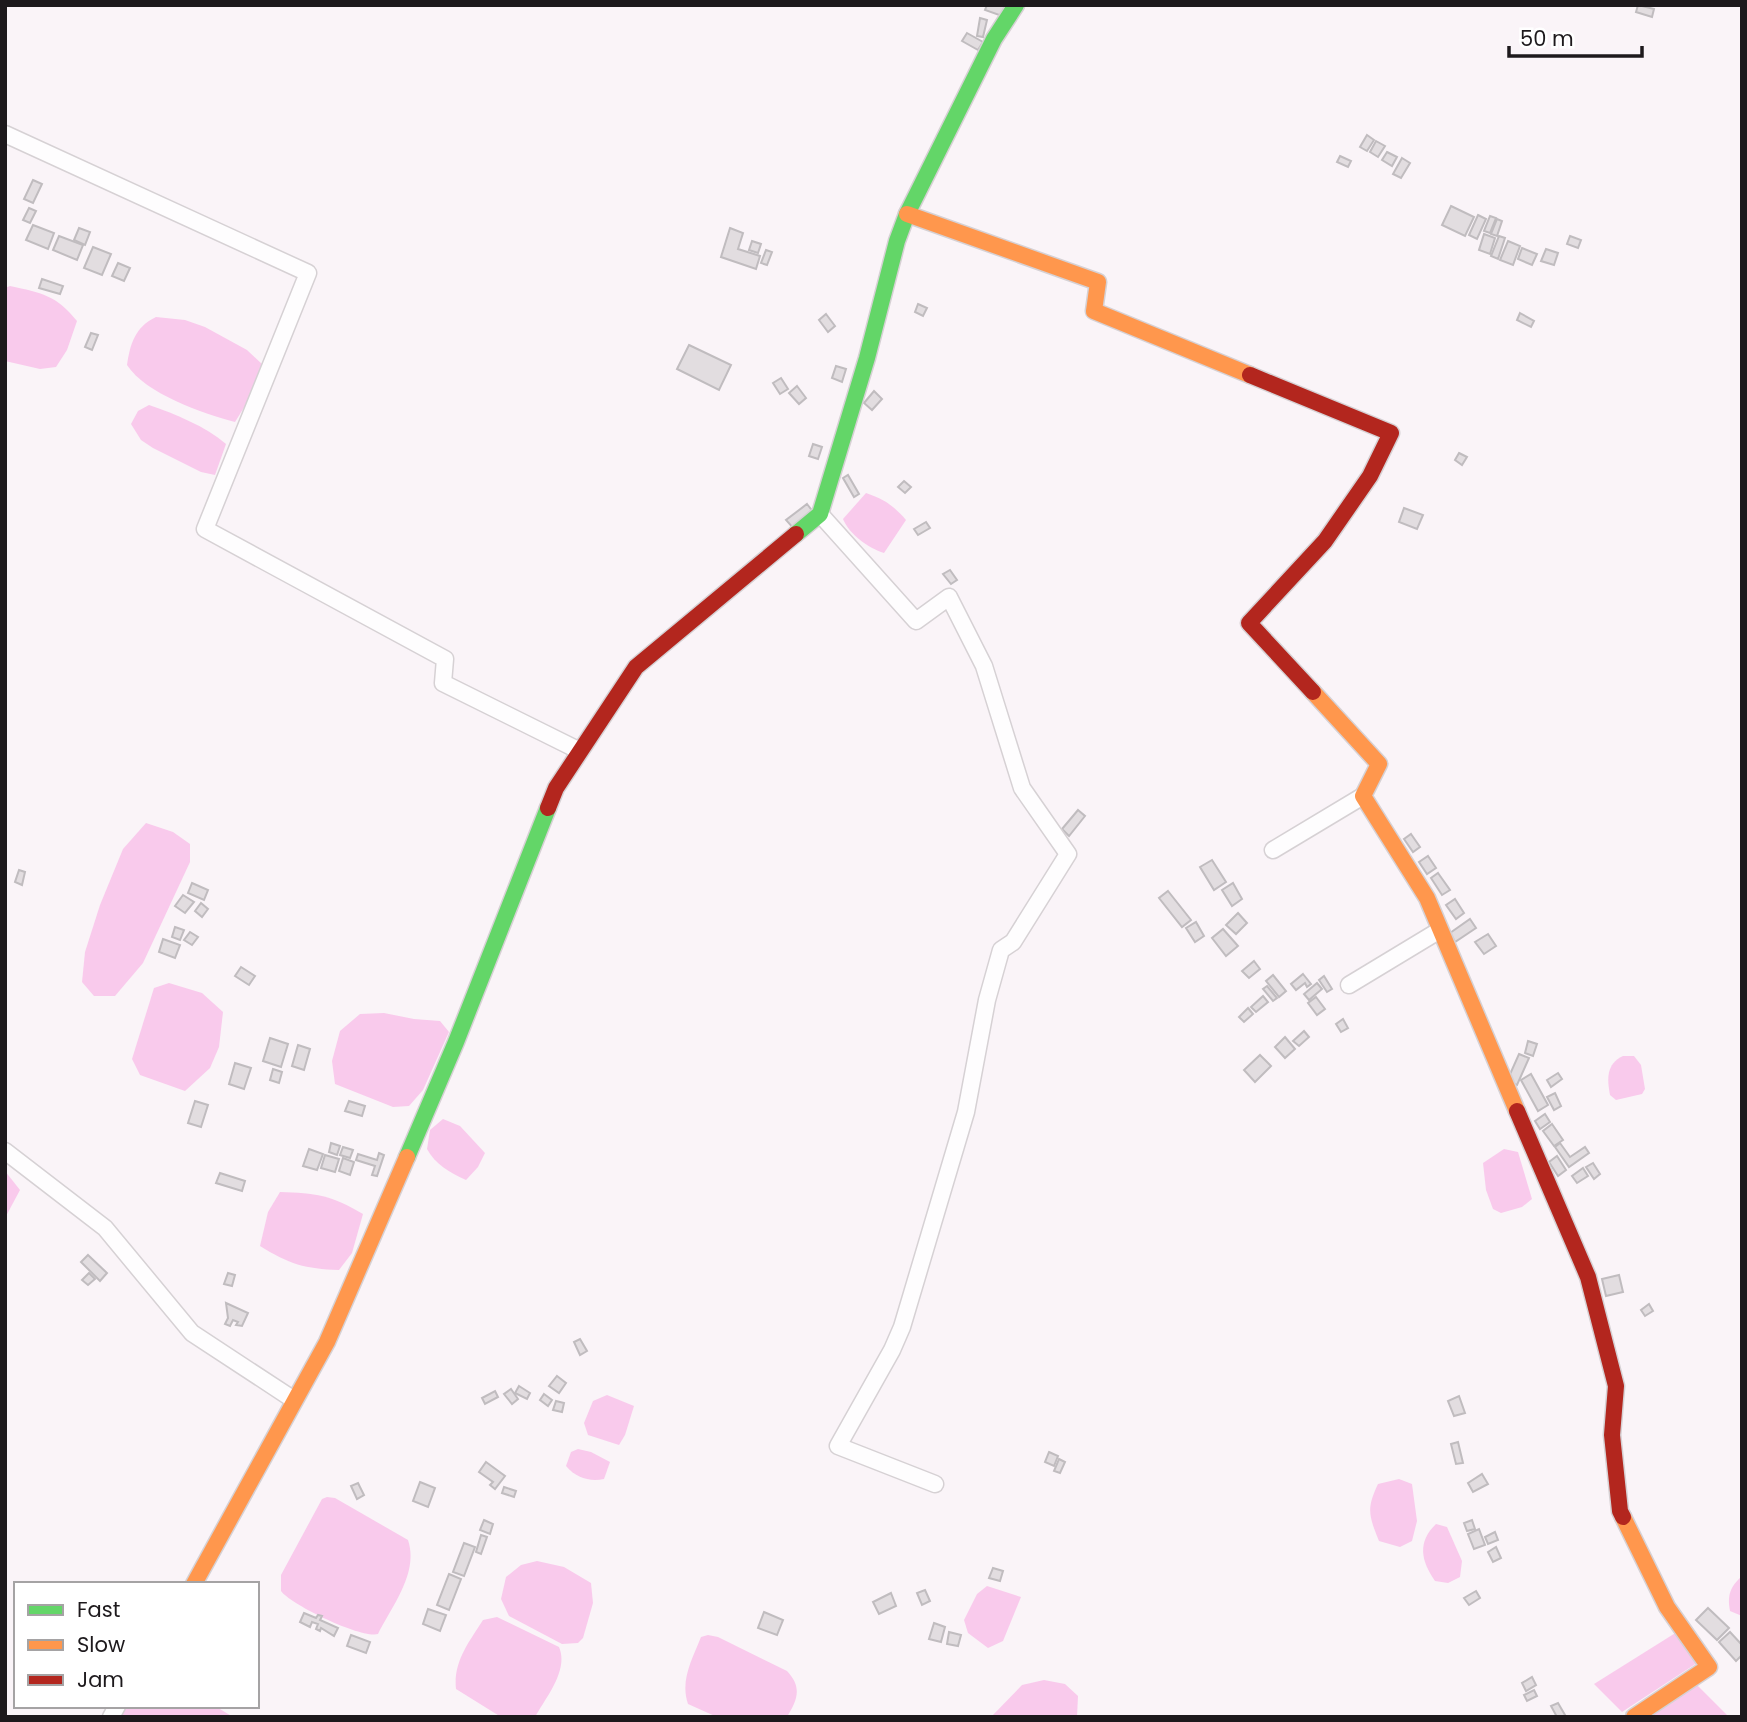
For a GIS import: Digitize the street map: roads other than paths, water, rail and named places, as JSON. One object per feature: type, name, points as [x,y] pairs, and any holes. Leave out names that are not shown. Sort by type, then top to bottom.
[{"type":"street","points":[[195,1582],[327,1342],[456,1042],[556,788],[636,667],[820,514],[907,214],[994,40],[1016,5]]},
{"type":"street","points":[[5,134],[308,273],[205,529],[444,659],[443,683],[580,751]]},
{"type":"street","points":[[907,214],[1098,282],[1094,311],[1391,433],[1370,476],[1325,541],[1249,623],[1379,764],[1363,796],[1273,850]]},
{"type":"street","points":[[820,514],[916,621],[949,597],[984,666],[1022,788],[1068,853],[1013,942],[1001,950],[987,1000],[966,1112],[902,1327],[838,1446],[935,1484]]},
{"type":"street","points":[[1363,796],[1427,898],[1588,1277],[1616,1386],[1612,1436],[1620,1511],[1667,1607],[1709,1667],[1633,1717]]},
{"type":"street","points":[[1349,985],[1440,930]]},
{"type":"street","points":[[5,1151],[105,1228],[192,1333],[294,1400]]}]
